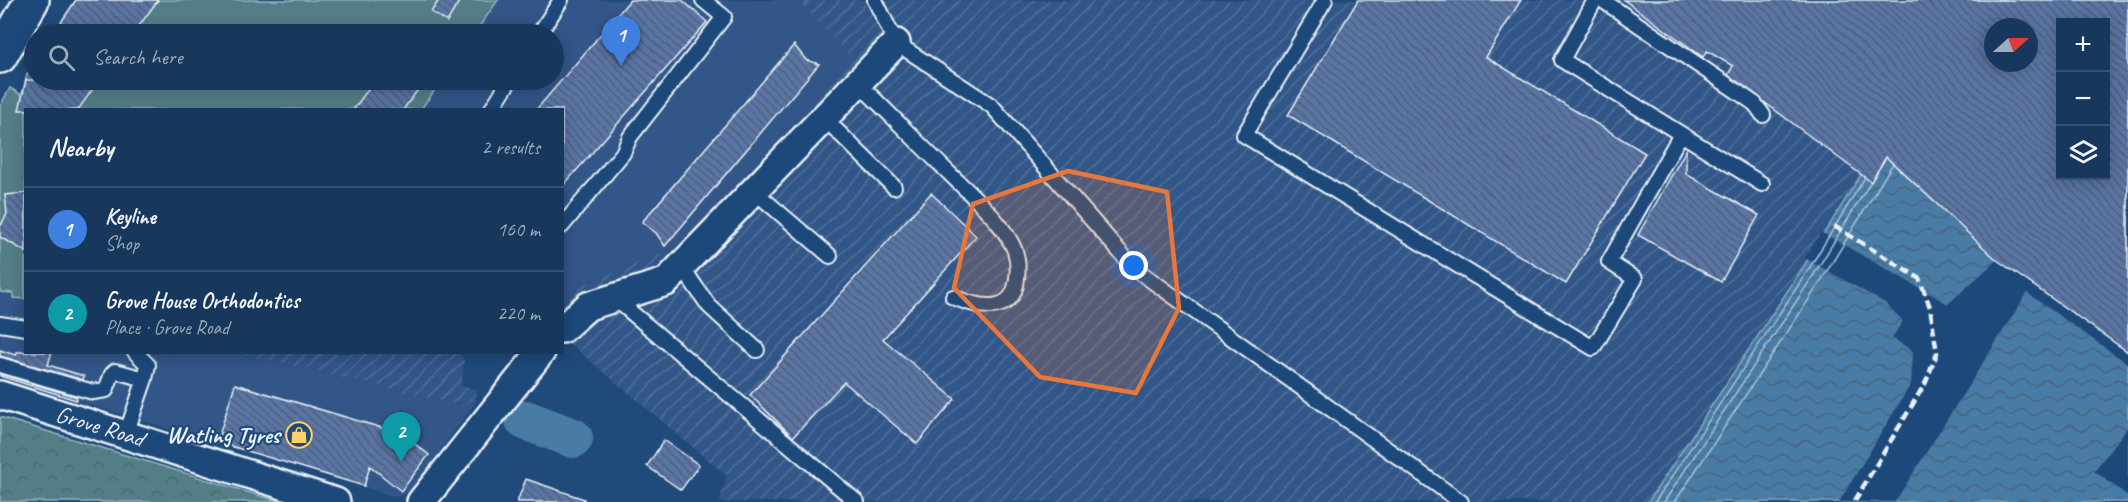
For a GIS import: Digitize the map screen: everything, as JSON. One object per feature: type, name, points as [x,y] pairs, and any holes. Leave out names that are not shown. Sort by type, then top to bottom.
[{"type":"main road","points":[[0,56],[32,0]]},
{"type":"street","points":[[564,327],[588,306],[666,282],[896,43]]},
{"type":"street","points":[[421,502],[533,356]]},
{"type":"street","name":"Grove Road","points":[[0,395],[330,501]]},
{"type":"lane","points":[[545,24],[561,0]]},
{"type":"lane","points":[[564,224],[623,153],[630,136],[724,17],[703,0]]},
{"type":"lane","points":[[875,0],[896,43],[992,106],[1134,268],[1461,502]]},
{"type":"lane","points":[[1325,0],[1244,135],[1593,348],[1635,279],[1609,262],[1681,134]]},
{"type":"lane","points":[[1595,0],[1562,60],[1762,184]]},
{"type":"lane","points":[[1602,0],[1755,104],[1763,115]]},
{"type":"lane","points":[[858,83],[978,201],[997,223],[1015,251],[1018,269],[1016,289],[1000,305],[986,307],[952,297]]},
{"type":"lane","points":[[492,108],[504,90]]},
{"type":"lane","points":[[824,118],[894,187]]},
{"type":"lane","points":[[754,191],[830,256]]},
{"type":"lane","points":[[681,267],[709,306],[757,350]]},
{"type":"lane","points":[[613,297],[857,502]]},
{"type":"lane","points":[[0,324],[24,328]]},
{"type":"lane","points":[[126,434],[148,364],[137,354]]},
{"type":"lane","points":[[0,365],[93,392],[106,390],[115,371],[145,379]]},
{"type":"highlighted area","points":[[1068,171],[1167,192],[1179,308],[1136,393],[1040,377],[954,288],[973,204]]},
{"type":"shaded area","points":[[498,0],[797,0],[854,59],[680,246],[578,286],[564,304],[564,108],[422,108],[435,90],[564,90],[564,24],[481,24]]},
{"type":"shaded area","points":[[797,0],[2128,0],[2128,352],[1660,502],[719,502],[727,476],[564,339],[564,304],[578,286],[680,246],[853,60]]},
{"type":"shaded area","points":[[0,292],[14,293],[13,298],[24,299],[24,354],[240,354],[454,404],[476,402],[409,493],[396,497],[0,378]]},
{"type":"shaded area","points":[[241,354],[461,354],[464,360],[461,386],[477,389],[476,402],[454,404]]},
{"type":"green space","points":[[76,0],[498,0],[481,24],[60,24]]},
{"type":"green space","points":[[24,87],[24,90],[435,90],[422,108],[24,108],[24,299],[13,298],[13,293],[0,292],[0,106],[10,88],[22,95]]},
{"type":"green space","points":[[0,417],[280,502],[0,502]]},
{"type":"water","points":[[1970,0],[2128,0],[2128,502],[1648,502],[1802,269]]},
{"type":"pier","points":[[1821,232],[1948,304],[1997,260],[2128,352],[2128,364],[2027,293],[1895,502],[1839,502],[1911,384],[1913,351],[1892,338],[1903,321],[1885,303],[1805,258]]},
{"type":"pier","points":[[2128,427],[2128,496],[2094,471]]},
{"type":"building","points":[[76,0],[158,0],[140,24],[60,24]]},
{"type":"building","points":[[439,0],[460,0],[447,22],[431,12]]},
{"type":"building","points":[[630,0],[682,0],[707,22],[564,185],[564,108],[538,108],[553,90],[564,90],[564,77]]},
{"type":"building","points":[[1358,0],[1521,0],[1486,57],[1645,153],[1566,284],[1288,115]]},
{"type":"building","points":[[1624,0],[2128,0],[2128,352],[1997,260],[1886,157],[1871,182],[1728,75],[1733,66],[1707,51],[1703,57]]},
{"type":"building","points":[[794,45],[806,60],[819,64],[665,246],[656,233],[642,222]]},
{"type":"building","points":[[24,89],[92,90],[79,108],[24,108],[24,110],[19,110]]},
{"type":"building","points":[[368,90],[418,90],[404,108],[354,108]]},
{"type":"building","points":[[1686,150],[1686,174],[1759,215],[1721,282],[1638,235]]},
{"type":"building","points":[[24,193],[24,251],[0,237],[0,227],[7,214],[5,195]]},
{"type":"building","points":[[931,193],[976,236],[883,339],[955,399],[917,444],[844,382],[793,437],[750,395]]},
{"type":"building","points":[[0,350],[16,355],[17,352],[51,354],[48,365],[84,376],[83,380],[0,356]]},
{"type":"building","points":[[0,374],[77,397],[76,400],[0,376]]},
{"type":"building","name":"Watling Tyres","points":[[235,384],[402,434],[429,455],[401,491],[370,466],[364,486],[217,442]]},
{"type":"building","points":[[664,440],[699,465],[681,490],[647,466]]},
{"type":"building","points":[[526,479],[584,499],[583,502],[517,502]]},
{"type":"waterway","points":[[525,420],[573,438]]},
{"type":"railway","points":[[1834,226],[1919,278],[1930,307],[1937,353],[1926,382],[1854,502]]},
{"type":"place","name":"Keyline","points":[[621,66]]},
{"type":"place","name":"Watling Tyres","points":[[299,435]]},
{"type":"place","name":"Grove House Orthodontics","points":[[401,462]]}]
